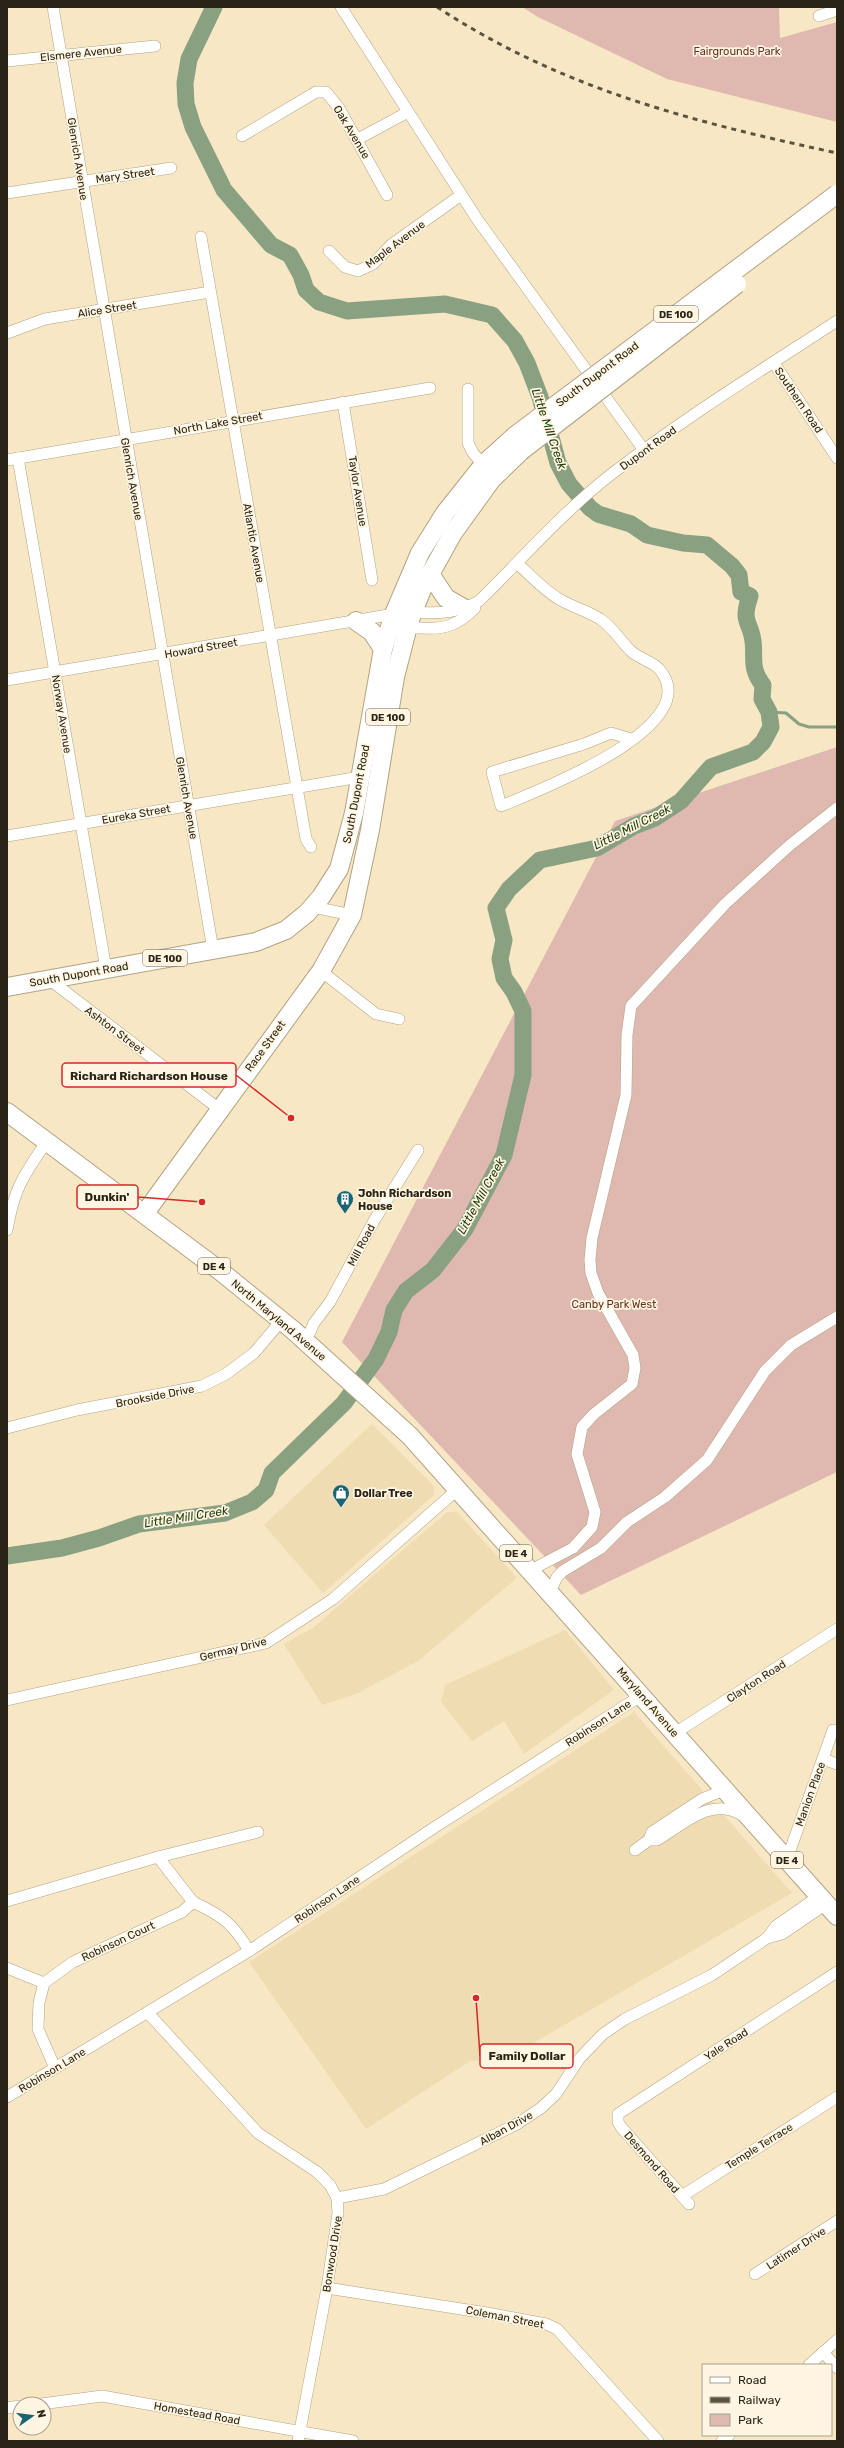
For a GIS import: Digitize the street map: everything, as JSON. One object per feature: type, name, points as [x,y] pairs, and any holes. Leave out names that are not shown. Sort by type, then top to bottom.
[{"type":"main road","name":"South Dupont Road","points":[[7,987],[241,946],[268,938],[286,930],[313,907],[339,869],[347,844],[383,649],[394,614],[420,553],[431,534],[488,471],[519,443],[837,194]]},
{"type":"main road","name":"South Dupont Road","points":[[519,443],[837,208]]},
{"type":"main road","name":"South Dupont Road","points":[[352,915],[370,830],[399,653],[430,574],[488,471]]},
{"type":"main road","points":[[430,574],[446,598],[472,604]]},
{"type":"main road","points":[[356,621],[372,632],[383,649]]},
{"type":"main road","points":[[373,704],[376,725],[371,755],[379,769]]},
{"type":"main road","name":"Race Street","points":[[145,1213],[219,1109],[321,971],[352,915]]},
{"type":"main road","name":"North Maryland Avenue","points":[[7,1112],[145,1213],[282,1320],[343,1373],[410,1436],[458,1489]]},
{"type":"main road","name":"Maryland Avenue","points":[[458,1489],[827,1905]]},
{"type":"street","name":"Glenrich Avenue","points":[[53,7],[125,439],[213,950]]},
{"type":"street","points":[[341,7],[461,195],[644,450]]},
{"type":"street","points":[[819,16],[837,10]]},
{"type":"street","name":"Elsmere Avenue","points":[[7,61],[155,46]]},
{"type":"street","name":"Oak Avenue","points":[[242,136],[316,92],[326,92],[339,108],[358,140],[387,195]]},
{"type":"street","points":[[358,140],[408,112]]},
{"type":"street","name":"Mary Street","points":[[7,192],[171,168]]},
{"type":"street","name":"Maple Avenue","points":[[329,251],[350,270],[358,271],[373,264],[391,245],[461,195]]},
{"type":"street","name":"Atlantic Avenue","points":[[201,237],[296,787],[306,839],[311,848]]},
{"type":"street","name":"Alice Street","points":[[7,333],[45,319],[210,292]]},
{"type":"street","name":"Dupont Road","points":[[411,620],[443,614],[472,604],[518,564],[578,502],[644,450],[837,321]]},
{"type":"street","name":"Southern Road","points":[[774,362],[837,458]]},
{"type":"street","name":"North Lake Street","points":[[7,460],[430,388]]},
{"type":"street","points":[[468,389],[468,443],[473,453],[488,471]]},
{"type":"street","name":"Taylor Avenue","points":[[343,402],[372,580]]},
{"type":"street","name":"Norway Avenue","points":[[18,458],[106,969]]},
{"type":"street","points":[[518,564],[558,599],[601,619],[633,652],[660,668],[669,691],[668,701],[650,724],[610,757],[583,771],[502,806],[492,772],[584,744],[611,733],[631,739]]},
{"type":"street","name":"Dupont Road","points":[[411,620],[430,629],[449,626],[469,614],[472,604]]},
{"type":"street","points":[[394,614],[411,620]]},
{"type":"street","name":"Howard Street","points":[[7,680],[162,655],[394,614]]},
{"type":"street","name":"Eureka Street","points":[[7,836],[360,777]]},
{"type":"street","points":[[531,1570],[573,1548],[592,1527],[595,1512],[577,1454],[582,1427],[594,1414],[632,1384],[634,1378],[633,1355],[598,1293],[590,1266],[592,1238],[626,1095],[627,1035],[631,1006],[725,904],[790,845],[837,808]]},
{"type":"street","points":[[313,907],[352,915]]},
{"type":"street","points":[[321,971],[376,1014],[399,1020]]},
{"type":"street","name":"Ashton Street","points":[[50,980],[219,1109]]},
{"type":"street","points":[[7,1230],[12,1201],[20,1181],[47,1141]]},
{"type":"street","name":"Mill Road","points":[[306,1341],[314,1323],[330,1302],[363,1245],[375,1219],[418,1150]]},
{"type":"street","points":[[550,1592],[557,1577],[563,1571],[601,1548],[627,1522],[665,1498],[706,1460],[765,1371],[791,1345],[837,1317]]},
{"type":"street","name":"Brookside Drive","points":[[7,1428],[77,1410],[180,1392],[202,1386],[226,1374],[254,1353],[282,1320]]},
{"type":"street","name":"Germay Drive","points":[[7,1700],[266,1642],[333,1599],[458,1489]]},
{"type":"street","name":"Clayton Road","points":[[675,1733],[837,1629]]},
{"type":"street","name":"Robinson Lane","points":[[7,2097],[249,1951],[435,1827],[642,1695]]},
{"type":"street","name":"Manion Place","points":[[787,1859],[834,1730]]},
{"type":"street","points":[[823,1759],[837,1764]]},
{"type":"street","points":[[635,1850],[649,1840],[652,1832],[702,1799],[724,1790]]},
{"type":"street","points":[[649,1840],[657,1840],[711,1808],[727,1807],[756,1825]]},
{"type":"street","points":[[7,1901],[158,1857],[258,1832]]},
{"type":"street","points":[[158,1857],[193,1902],[220,1915],[240,1935],[249,1951]]},
{"type":"street","name":"Robinson Court","points":[[44,1983],[73,1962],[182,1912],[193,1902]]},
{"type":"street","name":"Alban Drive","points":[[337,2198],[384,2189],[517,2124],[541,2108],[556,2094],[580,2058],[603,2034],[625,2019],[712,1975],[767,1938],[776,1926],[827,1905]]},
{"type":"street","points":[[7,1968],[44,1983],[39,2003],[38,2029],[55,2068]]},
{"type":"street","name":"Yale Road","points":[[617,2118],[621,2111],[837,1972]]},
{"type":"street","points":[[148,2013],[258,2133],[317,2172],[330,2186],[337,2198]]},
{"type":"street","name":"Temple Terrace","points":[[686,2200],[837,2097]]},
{"type":"street","name":"Desmond Road","points":[[617,2118],[621,2127],[686,2200]]},
{"type":"street","name":"Bonwood Drive","points":[[299,2436],[327,2288],[338,2213],[337,2198]]},
{"type":"street","name":"Latimer Drive","points":[[755,2274],[837,2221]]},
{"type":"street","name":"Coleman Street","points":[[327,2288],[502,2315],[546,2324],[557,2329],[658,2441]]},
{"type":"street","points":[[810,2364],[837,2340]]},
{"type":"street","points":[[823,2352],[837,2368]]},
{"type":"street","name":"Homestead Road","points":[[52,2403],[102,2396],[299,2436],[353,2441]]},
{"type":"shaded area","points":[[372,1424],[434,1486],[434,1495],[323,1593],[264,1525]]},
{"type":"shaded area","points":[[447,1512],[457,1512],[517,1578],[418,1661],[356,1694],[322,1705],[284,1644],[314,1627]]},
{"type":"shaded area","points":[[565,1630],[614,1690],[524,1754],[504,1721],[472,1741],[441,1702],[445,1685]]},
{"type":"shaded area","points":[[634,1712],[792,1893],[504,2060],[470,2061],[366,2129],[249,1962]]},
{"type":"green space","name":"Fairgrounds Park","points":[[522,7],[779,7],[780,38],[837,22],[837,122],[667,79],[538,17]]},
{"type":"green space","name":"Canby Park West","points":[[837,747],[837,1472],[581,1595],[342,1342],[615,821]]},
{"type":"waterway","name":"Little Mill Creek","points":[[7,1556],[62,1548],[99,1538],[139,1524],[225,1513],[252,1502],[266,1490],[272,1473],[344,1403],[376,1359],[389,1332],[394,1310],[406,1291],[433,1270],[465,1229],[504,1155],[523,1075],[523,1011],[514,992],[504,978],[500,959],[504,940],[496,908],[509,889],[540,860],[597,848],[634,826],[655,818],[681,801],[711,767],[753,752],[763,742],[771,727],[769,712],[762,699],[763,685],[755,671],[753,639],[746,619],[746,610],[750,596],[741,592],[739,575],[732,566],[707,545],[683,543],[647,535],[631,524],[598,514],[590,508],[569,484],[558,463],[540,397],[527,363],[515,341],[492,315],[445,304],[347,311],[319,302],[306,290],[301,275],[290,255],[271,245],[224,190],[193,127],[186,104],[185,83],[189,59],[214,7]]},
{"type":"waterway","points":[[769,712],[786,713],[799,724],[809,727],[837,727]]},
{"type":"railway","points":[[437,7],[484,36],[532,60],[581,81],[630,99],[731,129],[837,153]]},
{"type":"place","name":"Richard Richardson House","points":[[291,1118]]},
{"type":"place","name":"Dunkin'","points":[[202,1202]]},
{"type":"place","name":"John Richardson House","points":[[345,1214]]},
{"type":"place","name":"Dollar Tree","points":[[341,1508]]},
{"type":"place","name":"Family Dollar","points":[[476,1998]]}]
